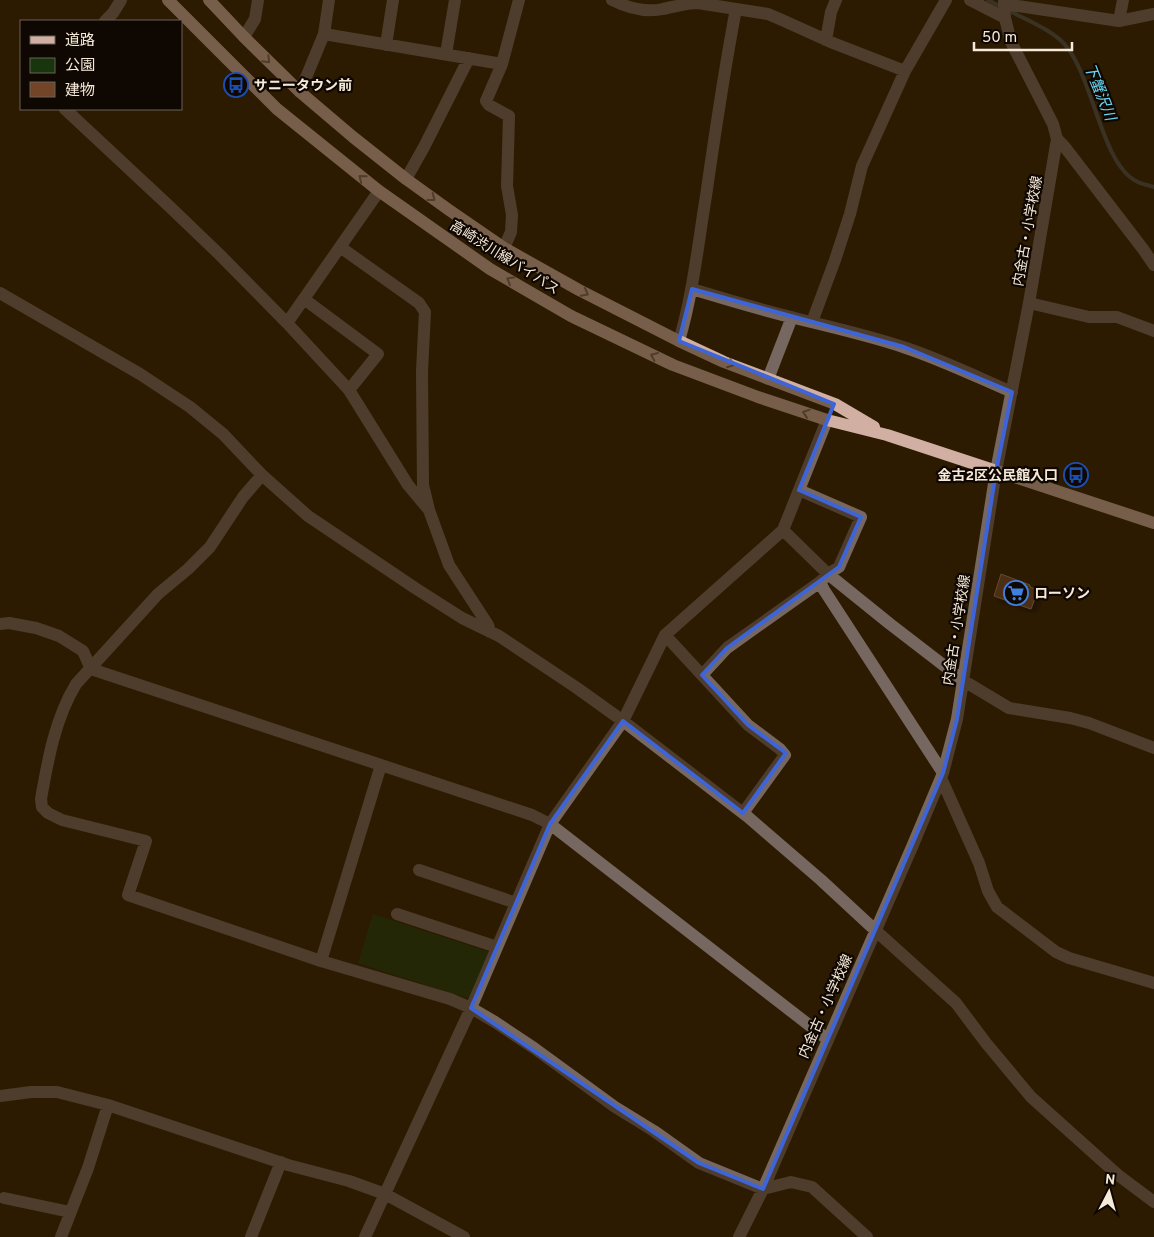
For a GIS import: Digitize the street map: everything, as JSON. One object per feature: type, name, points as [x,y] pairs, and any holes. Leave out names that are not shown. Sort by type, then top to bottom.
[{"type":"main road","name":"高崎渋川線バイパス","points":[[168,0],[277,109],[379,191],[490,269],[571,316],[673,365],[758,397],[827,420],[887,435],[1154,524]]},
{"type":"main road","name":"高崎渋川線バイパス","points":[[209,0],[300,92],[353,137],[406,179],[504,248],[579,290],[679,341],[724,362],[835,404],[887,435]]},
{"type":"street","points":[[106,20],[121,0]]},
{"type":"street","points":[[244,37],[255,19],[258,0]]},
{"type":"street","points":[[300,92],[324,34],[329,0]]},
{"type":"street","points":[[386,45],[393,0]]},
{"type":"street","points":[[446,54],[456,0]]},
{"type":"street","points":[[504,248],[511,232],[512,214],[507,186],[509,116],[489,105],[486,101],[502,64],[519,0]]},
{"type":"street","points":[[612,0],[625,7],[644,10],[662,10],[687,3],[698,3],[768,14],[826,40],[906,71]]},
{"type":"street","points":[[826,40],[831,12],[836,0]]},
{"type":"street","points":[[812,322],[850,214],[862,166],[906,71],[946,0]]},
{"type":"street","points":[[970,0],[1005,18]]},
{"type":"street","points":[[1119,21],[1123,0]]},
{"type":"street","points":[[1004,2],[1119,21],[1154,14]]},
{"type":"street","name":"内金古・小学校線","points":[[739,1237],[763,1189],[912,848],[942,776],[957,720],[996,472],[1029,303],[1057,139],[1053,124],[1011,42],[1005,18],[1004,2]]},
{"type":"street","points":[[679,341],[692,289],[721,92],[736,9]]},
{"type":"street","points":[[324,34],[502,64]]},
{"type":"street","points":[[406,179],[469,58]]},
{"type":"street","points":[[66,110],[219,254],[349,390],[408,484],[429,510]]},
{"type":"street","points":[[1057,139],[1154,265]]},
{"type":"street","points":[[287,323],[379,191]]},
{"type":"street","points":[[340,248],[419,303],[425,312],[422,371],[423,485],[429,510],[449,565],[488,625],[490,632]]},
{"type":"street","points":[[692,289],[792,318],[868,336],[922,354],[1012,392]]},
{"type":"street","points":[[2,297],[140,374],[190,406],[223,434],[262,475],[308,516],[438,603],[462,618],[499,636],[577,688],[743,813],[822,880],[956,1003],[1031,1097],[1118,1176],[1154,1202]]},
{"type":"street","points":[[304,299],[378,354],[349,390]]},
{"type":"street","points":[[1029,303],[1089,316],[1118,317],[1154,331]]},
{"type":"street","points":[[768,379],[792,318]]},
{"type":"street","points":[[365,1237],[470,1008],[550,824],[623,721],[665,635],[783,530],[827,420]]},
{"type":"street","points":[[262,475],[243,497],[210,547],[188,569],[158,594],[76,684],[67,699],[58,723],[41,799],[42,807],[48,813],[62,820],[146,841],[128,895],[321,961],[450,999],[470,1008],[534,1048],[615,1107],[700,1163],[763,1189],[791,1182],[812,1188],[867,1237]]},
{"type":"street","points":[[702,675],[727,648],[839,567],[861,517],[799,490]]},
{"type":"street","points":[[783,530],[824,578],[964,681],[1010,708],[1089,723],[1154,748]]},
{"type":"street","points":[[824,578],[824,590],[942,776],[979,863],[988,891],[997,907],[1056,952],[1069,958],[1154,983]]},
{"type":"street","points":[[0,624],[9,623],[36,628],[59,636],[83,651],[91,669],[532,815],[550,824],[827,1039]]},
{"type":"street","points":[[665,635],[748,725],[780,749],[785,755],[743,813]]},
{"type":"street","points":[[321,961],[381,766]]},
{"type":"street","points":[[419,870],[516,903]]},
{"type":"street","points":[[398,914],[497,946]]},
{"type":"street","points":[[0,1096],[31,1092],[57,1092],[108,1105],[385,1194],[464,1237]]},
{"type":"street","points":[[61,1237],[88,1168],[108,1105]]},
{"type":"street","points":[[251,1237],[281,1162]]},
{"type":"street","points":[[4,1198],[70,1212]]},
{"type":"highlighted area","points":[[692,289],[904,347],[1012,392],[996,471],[957,719],[943,773],[763,1189],[699,1163],[471,1008],[550,824],[623,721],[743,813],[786,753],[748,725],[702,675],[727,648],[839,567],[861,517],[799,490],[834,404],[679,341]]},
{"type":"green space","points":[[373,914],[489,952],[471,997],[466,998],[358,963]]},
{"type":"building","name":"ローソン","points":[[1001,574],[1038,590],[1031,609],[994,596]]},
{"type":"waterway","name":"下蟹沢川","points":[[988,0],[1001,7]]},
{"type":"waterway","name":"下蟹沢川","points":[[1008,10],[1047,30],[1066,46],[1084,78],[1106,139],[1124,172],[1136,181],[1154,187]]},
{"type":"place","name":"サニータウン前","points":[[236,85]]},
{"type":"place","name":"金古2区公民館入口","points":[[1076,475]]},
{"type":"place","name":"ローソン","points":[[1016,593]]}]
